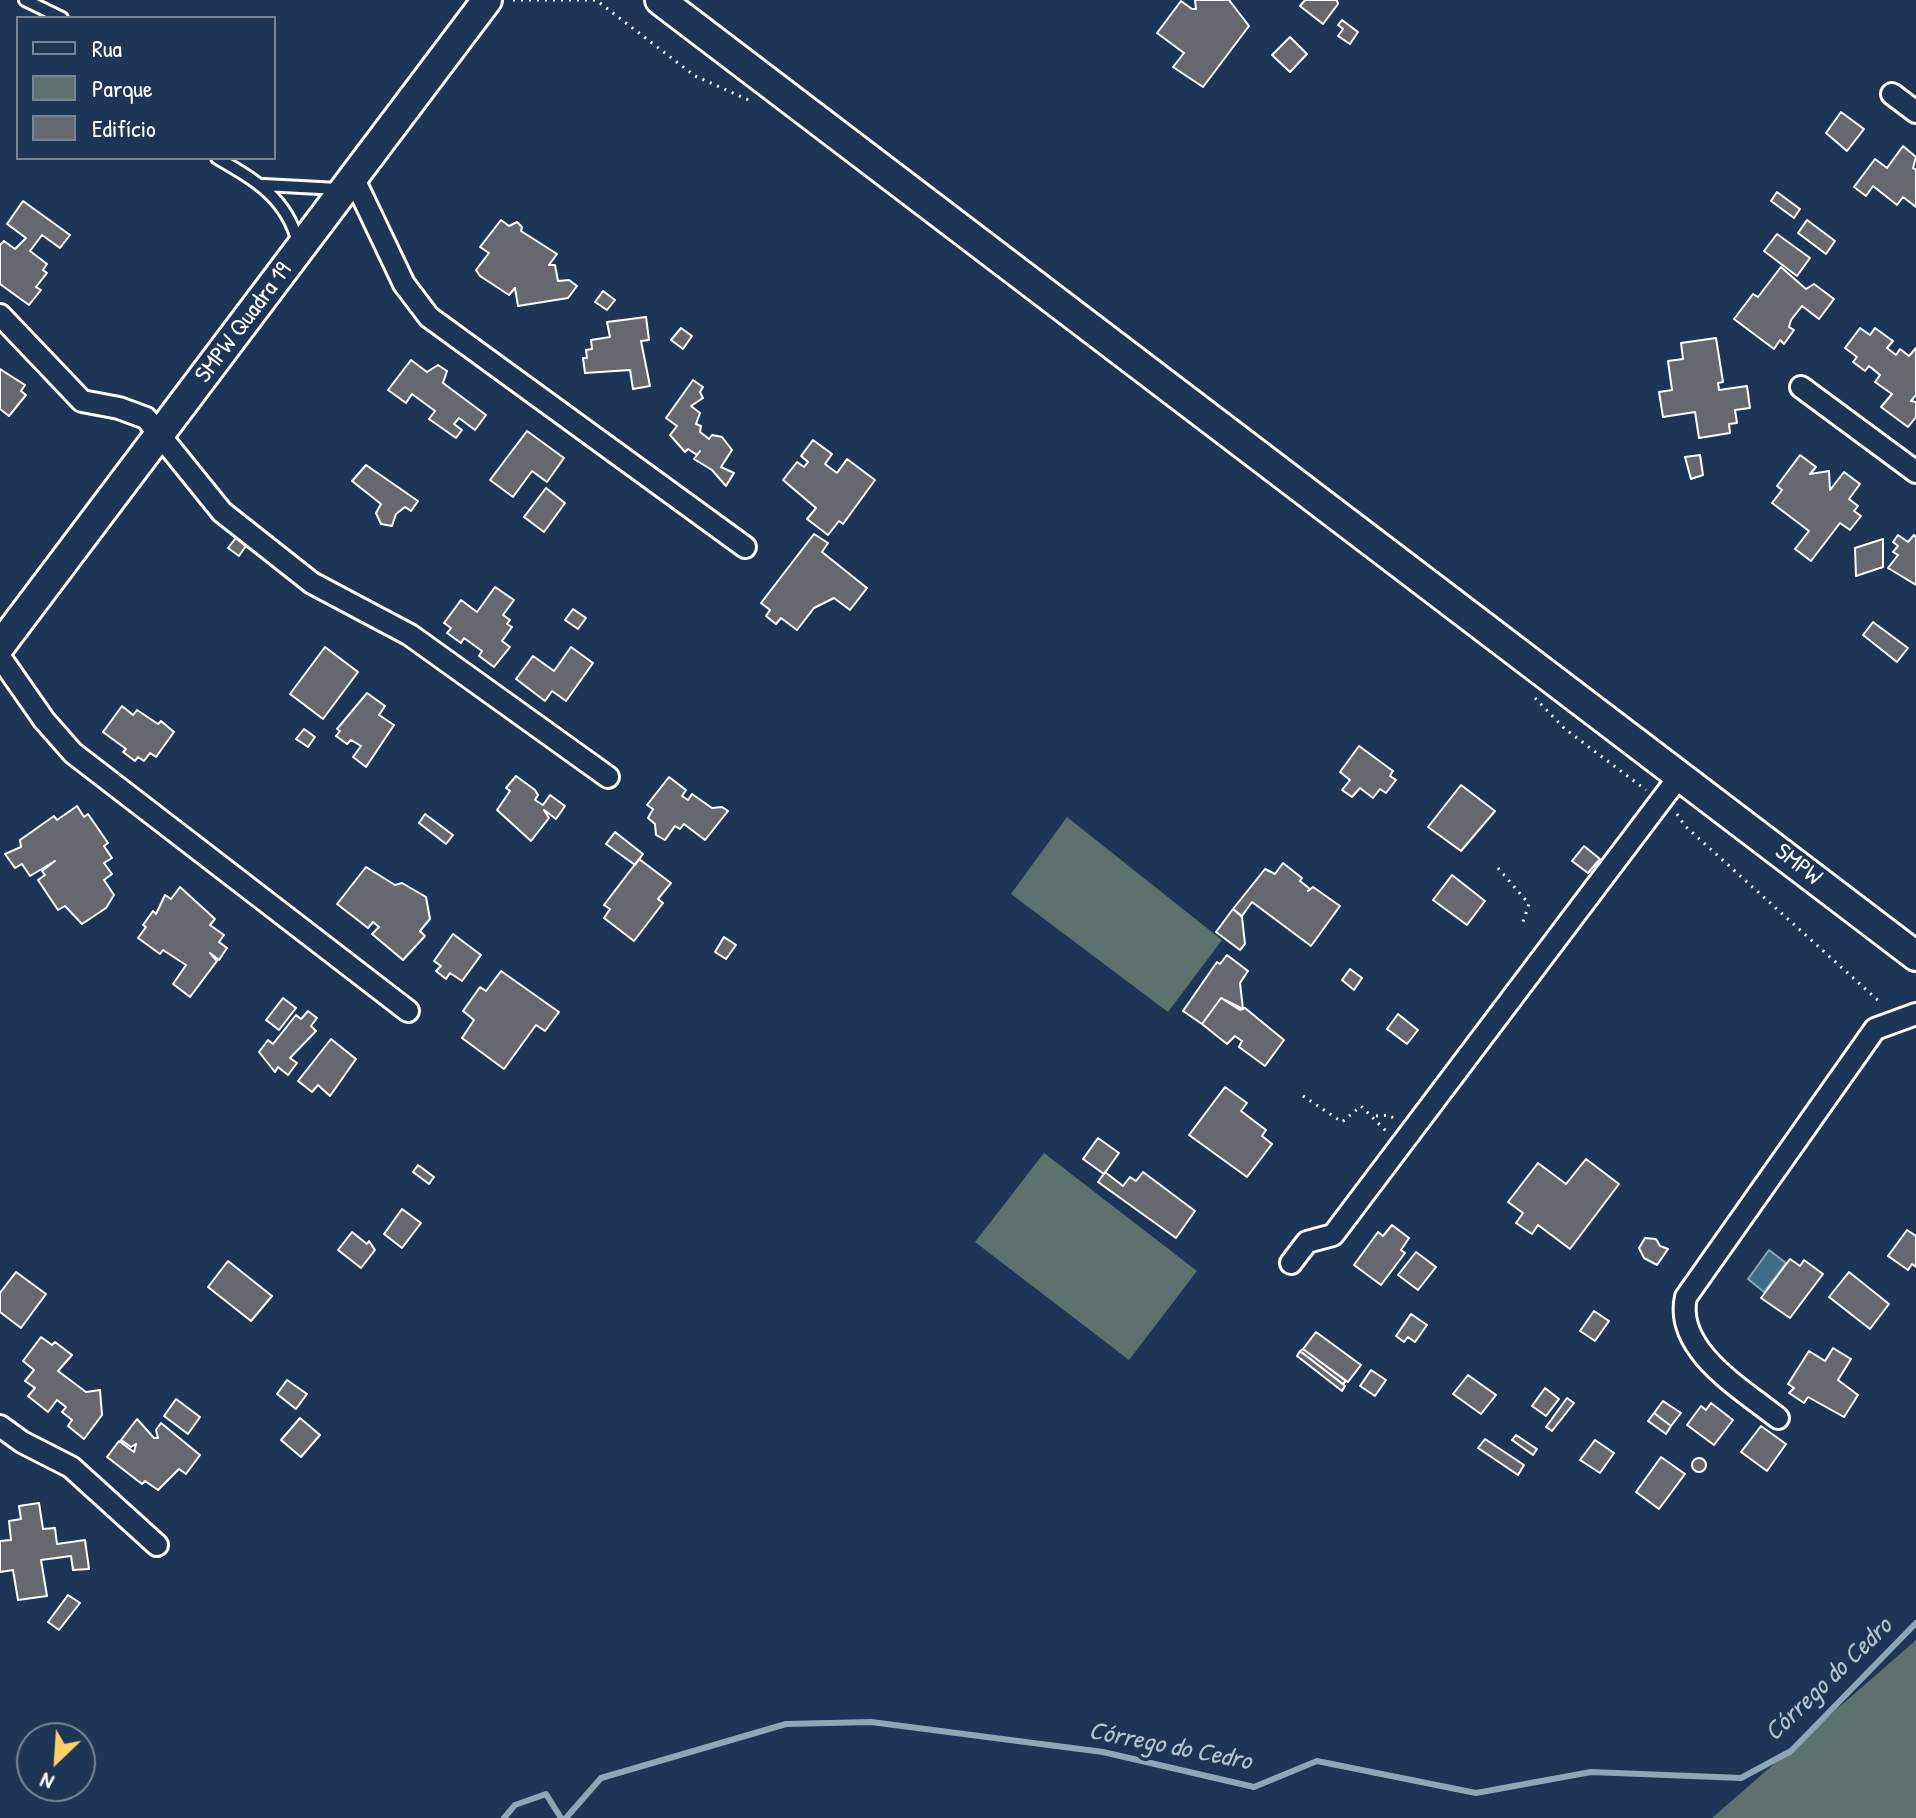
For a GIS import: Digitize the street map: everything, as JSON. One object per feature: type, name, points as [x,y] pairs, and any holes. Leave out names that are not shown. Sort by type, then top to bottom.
[{"type":"street","name":"SMPW Quadra 19","points":[[0,646],[487,0]]},
{"type":"street","name":"SMPW","points":[[660,0],[1681,774],[1916,956]]},
{"type":"street","points":[[1892,94],[1916,112]]},
{"type":"street","points":[[349,183],[404,284],[429,317],[745,547]]},
{"type":"street","points":[[0,315],[63,385],[82,401],[146,418],[161,433],[201,491],[281,560],[345,603],[410,635],[608,777]]},
{"type":"street","points":[[1801,387],[1916,472]]},
{"type":"street","points":[[0,657],[44,720],[73,753],[408,1011]]},
{"type":"street","points":[[1291,1263],[1307,1242],[1333,1235],[1681,774]]},
{"type":"street","points":[[1778,1418],[1729,1379],[1687,1334],[1683,1311],[1686,1297],[1875,1029],[1908,1017]]},
{"type":"street","points":[[0,1426],[22,1442],[71,1467],[157,1545]]},
{"type":"lane","points":[[25,0],[58,16]]},
{"type":"lane","points":[[220,160],[264,185],[285,209],[299,249]]},
{"type":"lane","points":[[264,185],[349,183]]},
{"type":"path","points":[[513,0],[596,0],[695,76],[762,106]]},
{"type":"path","points":[[1529,691],[1565,729],[1661,801],[1908,1017]]},
{"type":"path","points":[[1498,868],[1529,904],[1523,922]]},
{"type":"path","points":[[1303,1096],[1342,1122],[1361,1106],[1402,1142]]},
{"type":"green space","points":[[1067,817],[1222,940],[1168,1012],[1011,894]]},
{"type":"green space","points":[[1044,1153],[1197,1271],[1129,1360],[975,1242]]},
{"type":"green space","points":[[1916,1640],[1916,1818],[1712,1818]]},
{"type":"water","points":[[1769,1250],[1786,1263],[1764,1292],[1748,1279]]},
{"type":"building","points":[[1195,0],[1229,0],[1249,26],[1203,87],[1173,67],[1184,53],[1157,33],[1181,1],[1196,9]]},
{"type":"building","points":[[1305,0],[1337,0],[1338,4],[1323,24],[1300,6]]},
{"type":"building","points":[[1342,20],[1358,32],[1350,44],[1338,36],[1343,29],[1338,25]]},
{"type":"building","points":[[1290,37],[1307,54],[1290,72],[1272,55]]},
{"type":"building","points":[[1841,112],[1864,129],[1847,151],[1826,133]]},
{"type":"building","points":[[1903,146],[1916,157],[1913,168],[1916,170],[1916,207],[1903,197],[1897,205],[1873,186],[1866,196],[1854,187],[1875,159],[1887,168]]},
{"type":"building","points":[[1777,192],[1800,209],[1794,218],[1771,201]]},
{"type":"building","points":[[23,201],[70,235],[60,248],[42,235],[30,251],[47,264],[43,270],[47,273],[36,287],[41,290],[29,305],[0,284],[0,245],[4,241],[15,249],[26,238],[7,224]]},
{"type":"building","points":[[501,220],[509,226],[517,222],[522,227],[521,231],[557,254],[549,265],[555,265],[558,281],[569,280],[577,286],[568,298],[518,306],[515,288],[509,295],[480,276],[476,270],[489,253],[480,247]]},
{"type":"building","points":[[1807,220],[1835,241],[1826,254],[1798,233]]},
{"type":"building","points":[[1777,234],[1810,258],[1797,276],[1764,251]]},
{"type":"building","points":[[1781,267],[1806,289],[1814,284],[1834,299],[1819,319],[1802,306],[1791,320],[1789,327],[1794,330],[1784,344],[1780,340],[1774,349],[1734,319],[1753,294],[1758,297]]},
{"type":"building","points":[[603,291],[615,300],[607,310],[595,302]]},
{"type":"building","points":[[646,317],[649,340],[641,341],[650,386],[633,389],[630,370],[585,373],[583,358],[587,358],[586,350],[592,349],[591,340],[610,337],[607,322]]},
{"type":"building","points":[[681,328],[692,336],[683,349],[671,340]]},
{"type":"building","points":[[1860,328],[1870,335],[1875,328],[1893,341],[1887,348],[1896,355],[1900,349],[1909,356],[1916,348],[1916,395],[1911,401],[1916,402],[1916,417],[1908,427],[1881,407],[1892,394],[1875,382],[1880,375],[1869,366],[1865,371],[1853,362],[1857,357],[1845,348]]},
{"type":"building","points":[[1716,338],[1723,382],[1718,383],[1719,390],[1747,386],[1750,408],[1735,410],[1737,423],[1729,424],[1730,433],[1699,438],[1695,412],[1663,417],[1659,392],[1672,390],[1668,361],[1683,359],[1681,343]]},
{"type":"building","points":[[411,360],[427,372],[438,365],[447,371],[443,383],[486,415],[475,430],[459,418],[454,424],[462,430],[456,438],[429,419],[435,411],[412,394],[406,403],[388,390]]},
{"type":"building","points":[[0,369],[25,385],[21,391],[26,395],[9,416],[0,409]]},
{"type":"building","points":[[693,380],[703,387],[700,392],[703,398],[691,406],[700,413],[696,424],[701,426],[700,432],[709,439],[712,435],[722,437],[732,450],[721,467],[734,473],[726,486],[712,470],[694,459],[697,455],[688,449],[685,452],[670,435],[677,426],[666,418]]},
{"type":"building","points":[[527,431],[564,458],[547,482],[532,471],[513,497],[490,480]]},
{"type":"building","points":[[813,440],[832,454],[825,464],[837,473],[847,459],[875,480],[843,524],[839,521],[828,535],[807,519],[816,508],[783,480],[797,462],[804,467],[808,462],[801,456]]},
{"type":"building","points":[[1700,455],[1703,475],[1691,479],[1685,457]]},
{"type":"building","points":[[1800,455],[1816,467],[1810,474],[1829,471],[1830,490],[1844,472],[1860,484],[1849,499],[1858,506],[1854,511],[1861,516],[1850,530],[1840,523],[1811,561],[1795,549],[1809,531],[1772,503],[1782,490],[1777,486]]},
{"type":"building","points":[[366,465],[418,501],[411,511],[405,507],[396,514],[392,526],[381,524],[376,513],[381,504],[352,481]]},
{"type":"building","points":[[546,488],[565,503],[544,532],[524,517]]},
{"type":"building","points":[[814,534],[828,543],[822,552],[867,588],[850,610],[834,598],[814,608],[797,630],[781,618],[776,624],[766,616],[770,610],[761,603]]},
{"type":"building","points":[[238,535],[248,543],[239,556],[228,548]]},
{"type":"building","points":[[1898,535],[1908,542],[1914,535],[1916,537],[1916,585],[1888,568],[1898,555],[1893,552],[1898,546],[1893,542]]},
{"type":"building","points":[[1883,539],[1883,567],[1856,576],[1855,548]]},
{"type":"building","points":[[495,587],[514,600],[503,615],[510,620],[507,624],[512,627],[502,641],[510,647],[494,667],[479,656],[482,651],[464,638],[461,643],[447,633],[451,628],[444,623],[461,600],[477,612]]},
{"type":"building","points":[[573,609],[586,618],[578,629],[565,620]]},
{"type":"building","points":[[1873,622],[1908,648],[1897,662],[1863,635]]},
{"type":"building","points":[[325,647],[358,672],[323,719],[290,694]]},
{"type":"building","points":[[571,647],[593,663],[566,701],[552,691],[545,701],[516,679],[533,656],[554,671]]},
{"type":"building","points":[[367,693],[385,706],[379,715],[394,725],[366,767],[353,757],[361,746],[351,740],[347,744],[336,736],[340,731],[337,729]]},
{"type":"building","points":[[122,706],[133,715],[137,710],[158,724],[161,721],[174,732],[156,757],[150,753],[144,761],[138,757],[135,761],[123,752],[126,749],[103,732]]},
{"type":"building","points":[[304,729],[315,737],[308,747],[296,739]]},
{"type":"building","points":[[1359,746],[1393,771],[1390,776],[1396,780],[1386,793],[1380,789],[1373,798],[1360,788],[1352,797],[1342,790],[1350,780],[1340,772]]},
{"type":"building","points":[[516,776],[535,790],[538,795],[535,800],[543,805],[550,795],[565,806],[556,819],[544,810],[549,818],[531,841],[497,810],[510,791],[506,788]]},
{"type":"building","points":[[669,777],[686,790],[682,796],[688,800],[692,794],[712,808],[722,807],[728,811],[705,840],[684,824],[680,829],[675,826],[665,840],[656,835],[655,824],[648,818],[653,809],[647,805]]},
{"type":"building","points":[[1461,785],[1495,811],[1461,851],[1428,827]]},
{"type":"building","points":[[77,806],[84,817],[88,814],[108,843],[104,846],[112,858],[104,863],[112,874],[104,880],[114,895],[106,908],[82,924],[65,906],[58,910],[38,880],[45,875],[42,871],[55,861],[30,876],[22,864],[15,868],[5,854],[21,847],[20,840],[54,816],[57,820]]},
{"type":"building","points":[[425,814],[453,835],[446,844],[419,823]]},
{"type":"building","points":[[615,832],[643,854],[635,865],[606,844]]},
{"type":"building","points":[[1584,846],[1600,859],[1588,873],[1572,861]]},
{"type":"building","points":[[639,859],[671,883],[658,899],[663,903],[634,941],[604,918],[610,909],[604,905]]},
{"type":"building","points":[[1283,863],[1302,878],[1300,881],[1310,889],[1308,891],[1313,887],[1340,906],[1311,946],[1252,902],[1242,916],[1233,909],[1265,869],[1275,874]]},
{"type":"building","points":[[366,867],[395,885],[402,883],[426,897],[430,919],[420,931],[425,936],[403,960],[372,934],[379,927],[373,922],[368,928],[337,904]]},
{"type":"building","points":[[1452,875],[1485,901],[1467,925],[1433,900]]},
{"type":"building","points":[[180,887],[215,919],[210,925],[224,935],[219,942],[227,948],[219,960],[210,953],[217,961],[190,997],[173,984],[186,965],[163,950],[160,954],[138,938],[146,927],[143,925],[153,911],[156,914],[165,895],[171,899]]},
{"type":"building","points":[[1233,909],[1242,917],[1245,944],[1240,950],[1216,932]]},
{"type":"building","points":[[453,934],[481,955],[462,981],[450,973],[446,979],[436,971],[441,966],[434,961]]},
{"type":"building","points":[[724,937],[736,945],[726,959],[715,952]]},
{"type":"building","points":[[1227,955],[1248,971],[1240,983],[1243,1009],[1221,998],[1202,1024],[1183,1011],[1217,962],[1220,964]]},
{"type":"building","points":[[1350,969],[1362,978],[1354,990],[1342,980]]},
{"type":"building","points":[[501,971],[559,1012],[545,1031],[536,1025],[504,1069],[462,1038],[474,1020],[463,1011],[480,987],[486,991]]},
{"type":"building","points":[[283,998],[296,1008],[279,1030],[266,1020]]},
{"type":"building","points":[[1221,998],[1240,1010],[1245,1008],[1284,1040],[1265,1066],[1239,1047],[1242,1041],[1235,1036],[1227,1044],[1202,1024]]},
{"type":"building","points":[[308,1011],[317,1018],[311,1026],[316,1031],[290,1058],[297,1063],[288,1075],[278,1067],[275,1072],[259,1052],[268,1040],[273,1044],[296,1015],[301,1019]]},
{"type":"building","points":[[1398,1014],[1418,1030],[1407,1044],[1387,1029]]},
{"type":"building","points":[[331,1039],[356,1059],[330,1096],[318,1085],[312,1092],[298,1081]]},
{"type":"building","points":[[1225,1087],[1247,1103],[1241,1111],[1266,1130],[1262,1136],[1272,1144],[1247,1177],[1189,1135]]},
{"type":"building","points":[[1098,1138],[1119,1153],[1104,1174],[1083,1159]]},
{"type":"building","points":[[1586,1159],[1619,1184],[1570,1249],[1538,1225],[1532,1234],[1516,1223],[1523,1213],[1508,1202],[1538,1163],[1566,1184]]},
{"type":"building","points":[[418,1165],[434,1177],[429,1184],[413,1172]]},
{"type":"building","points":[[1105,1172],[1123,1186],[1130,1177],[1136,1181],[1143,1172],[1195,1211],[1176,1238],[1098,1182]]},
{"type":"building","points":[[402,1209],[421,1223],[402,1248],[384,1234]]},
{"type":"building","points":[[1392,1225],[1409,1238],[1401,1250],[1405,1253],[1381,1285],[1354,1265],[1378,1232],[1383,1236]]},
{"type":"building","points":[[1907,1230],[1916,1236],[1916,1267],[1912,1264],[1908,1270],[1888,1256]]},
{"type":"building","points":[[352,1232],[367,1244],[369,1241],[375,1250],[361,1268],[338,1250]]},
{"type":"building","points":[[1645,1238],[1656,1239],[1660,1246],[1668,1249],[1657,1265],[1644,1258],[1639,1248]]},
{"type":"building","points":[[1416,1252],[1436,1267],[1418,1290],[1398,1275]]},
{"type":"building","points":[[1790,1259],[1800,1266],[1804,1260],[1823,1274],[1790,1318],[1761,1298]]},
{"type":"building","points":[[228,1261],[272,1296],[251,1321],[208,1287]]},
{"type":"building","points":[[16,1272],[46,1294],[21,1328],[0,1312],[0,1293]]},
{"type":"building","points":[[1849,1272],[1889,1304],[1870,1329],[1829,1297]]},
{"type":"building","points":[[1594,1311],[1609,1321],[1595,1341],[1580,1331]]},
{"type":"building","points":[[1411,1314],[1427,1325],[1415,1342],[1408,1337],[1404,1342],[1396,1336]]},
{"type":"building","points":[[1316,1332],[1361,1365],[1348,1382],[1303,1349]]},
{"type":"building","points":[[41,1337],[52,1345],[55,1342],[72,1355],[58,1371],[86,1392],[100,1390],[102,1415],[84,1439],[68,1426],[72,1420],[62,1412],[66,1407],[57,1400],[48,1412],[28,1396],[35,1388],[25,1381],[34,1370],[23,1361]]},
{"type":"building","points":[[1833,1348],[1851,1359],[1838,1380],[1858,1395],[1844,1417],[1808,1397],[1804,1403],[1789,1393],[1794,1388],[1788,1384],[1809,1351],[1825,1361]]},
{"type":"building","points":[[1303,1349],[1346,1381],[1343,1384],[1300,1351]]},
{"type":"building","points":[[1300,1351],[1345,1386],[1342,1391],[1297,1356]]},
{"type":"building","points":[[1371,1370],[1386,1380],[1375,1396],[1360,1386]]},
{"type":"building","points":[[1468,1375],[1496,1395],[1481,1414],[1453,1394]]},
{"type":"building","points":[[287,1380],[307,1394],[296,1409],[277,1394]]},
{"type":"building","points":[[1545,1388],[1559,1399],[1546,1416],[1532,1406]]},
{"type":"building","points":[[1567,1398],[1574,1403],[1552,1431],[1546,1427]]},
{"type":"building","points":[[176,1399],[200,1417],[188,1434],[164,1416]]},
{"type":"building","points":[[1663,1401],[1681,1413],[1671,1426],[1654,1413]]},
{"type":"building","points":[[1711,1403],[1733,1420],[1714,1445],[1687,1425],[1701,1406],[1706,1410]]},
{"type":"building","points":[[1654,1413],[1671,1426],[1666,1434],[1648,1421]]},
{"type":"building","points":[[300,1418],[320,1435],[301,1457],[281,1440]]},
{"type":"building","points":[[137,1419],[154,1438],[158,1438],[156,1430],[161,1423],[200,1455],[186,1474],[179,1469],[158,1490],[145,1481],[142,1484],[107,1457],[119,1441],[134,1452],[136,1444],[131,1447],[121,1440]]},
{"type":"building","points":[[1761,1426],[1786,1444],[1767,1471],[1741,1452]]},
{"type":"building","points":[[1516,1435],[1537,1449],[1533,1455],[1512,1440]]},
{"type":"building","points":[[1485,1439],[1524,1465],[1518,1475],[1478,1448]]},
{"type":"building","points":[[1595,1440],[1614,1453],[1600,1473],[1580,1460]]},
{"type":"building","points":[[1661,1457],[1685,1474],[1659,1509],[1636,1492]]},
{"type":"building","points":[[1699,1458],[1706,1465],[1699,1472],[1692,1465]]},
{"type":"building","points":[[39,1503],[43,1529],[55,1528],[57,1544],[85,1540],[89,1569],[73,1570],[71,1556],[41,1560],[47,1596],[18,1600],[13,1570],[0,1572],[0,1541],[11,1540],[9,1521],[21,1519],[19,1506]]},
{"type":"building","points":[[68,1595],[80,1603],[59,1630],[48,1622]]},
{"type":"waterway","name":"Córrego do Cedro","points":[[566,1818],[601,1778],[786,1724],[871,1722],[1103,1752],[1254,1787],[1317,1761],[1476,1793],[1591,1772],[1741,1778],[1791,1751],[1916,1623]]},
{"type":"waterway","name":"Córrego do Cedro","points":[[504,1818],[515,1805],[546,1794],[561,1818]]}]
